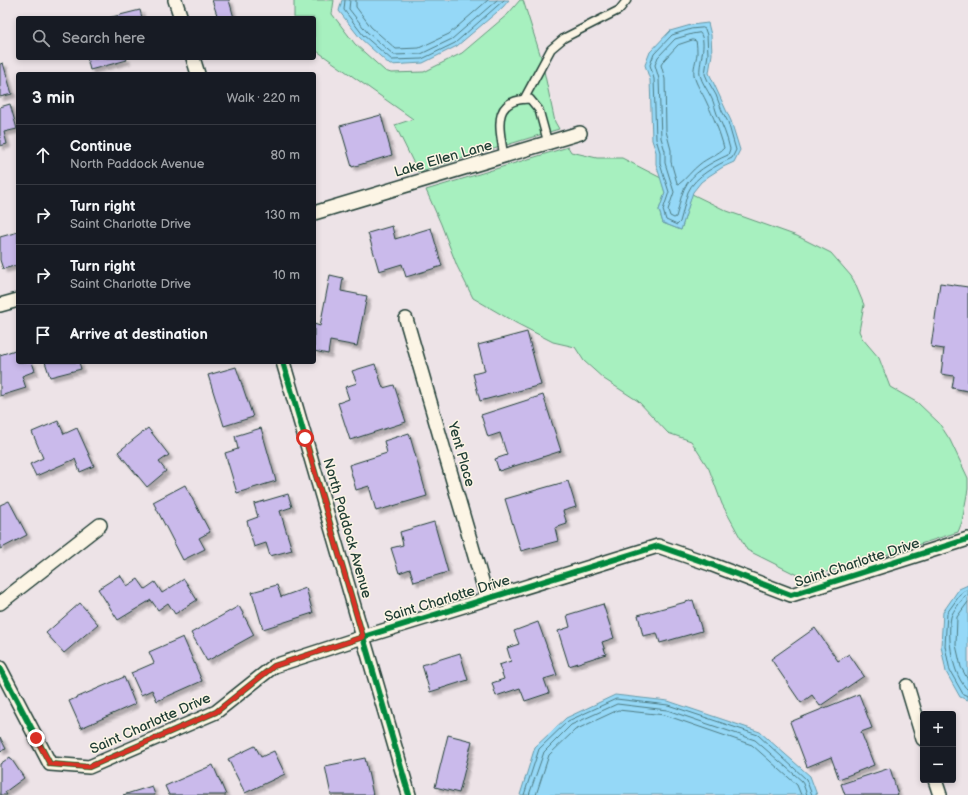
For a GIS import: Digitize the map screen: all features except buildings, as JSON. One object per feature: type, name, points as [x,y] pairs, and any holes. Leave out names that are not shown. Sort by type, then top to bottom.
[{"type":"street","points":[[176,0],[180,16]]},
{"type":"street","points":[[194,60],[197,72]]},
{"type":"street","name":"Lake Ellen Lane","points":[[316,212],[580,133]]},
{"type":"street","points":[[0,305],[16,301]]},
{"type":"street","name":"Yent Place","points":[[406,319],[487,598]]},
{"type":"street","name":"North Paddock Avenue","points":[[284,364],[409,795]]},
{"type":"street","points":[[0,604],[100,525]]},
{"type":"street","name":"Saint Charlotte Drive","points":[[0,668],[50,764],[89,767],[216,712],[274,666],[487,598],[658,546],[791,595],[968,539]]},
{"type":"street","points":[[907,686],[920,729]]},
{"type":"street","points":[[936,783],[940,795]]},
{"type":"lane","points":[[524,99],[551,49],[564,38],[619,10],[627,0]]},
{"type":"lane","points":[[504,157],[500,129],[501,115],[505,106],[518,100],[530,99],[540,110],[548,143]]},
{"type":"green space","points":[[294,0],[334,0],[332,14],[355,44],[385,71],[391,73],[424,72],[462,53],[508,14],[520,0],[523,0],[541,57],[555,122],[559,129],[418,172],[395,125],[413,119],[316,50],[316,16],[294,16]]},
{"type":"green space","points":[[568,147],[571,152],[597,158],[622,158],[661,178],[665,193],[659,210],[663,223],[681,230],[692,194],[727,211],[797,236],[831,253],[854,281],[864,305],[859,331],[862,338],[879,358],[890,387],[918,403],[939,423],[950,440],[968,478],[968,489],[962,522],[958,532],[851,566],[822,573],[799,576],[747,550],[722,504],[709,469],[691,441],[668,433],[638,401],[604,379],[584,361],[575,347],[553,342],[473,298],[457,266],[426,190]]},
{"type":"water","points":[[342,0],[509,0],[503,7],[457,46],[423,63],[390,65],[360,38],[339,11]]},
{"type":"water","points":[[708,23],[711,35],[712,54],[709,73],[731,121],[740,150],[734,162],[709,176],[701,182],[693,192],[681,230],[663,223],[659,210],[665,193],[656,164],[656,152],[652,140],[650,80],[645,65],[650,52],[670,31],[691,25]]},
{"type":"water","points":[[968,585],[968,700],[960,697],[946,672],[941,646],[943,612],[959,589]]},
{"type":"water","points":[[615,695],[668,701],[760,732],[810,776],[817,795],[520,795],[535,747],[566,718]]},
{"type":"cycle path","points":[[284,364],[409,795]]},
{"type":"cycle path","points":[[0,668],[50,764],[89,767],[216,712],[274,666],[658,546],[791,595],[968,539]]},
{"type":"route","points":[[36,738],[50,764],[89,767],[216,712],[274,666],[363,637],[305,438]]}]
